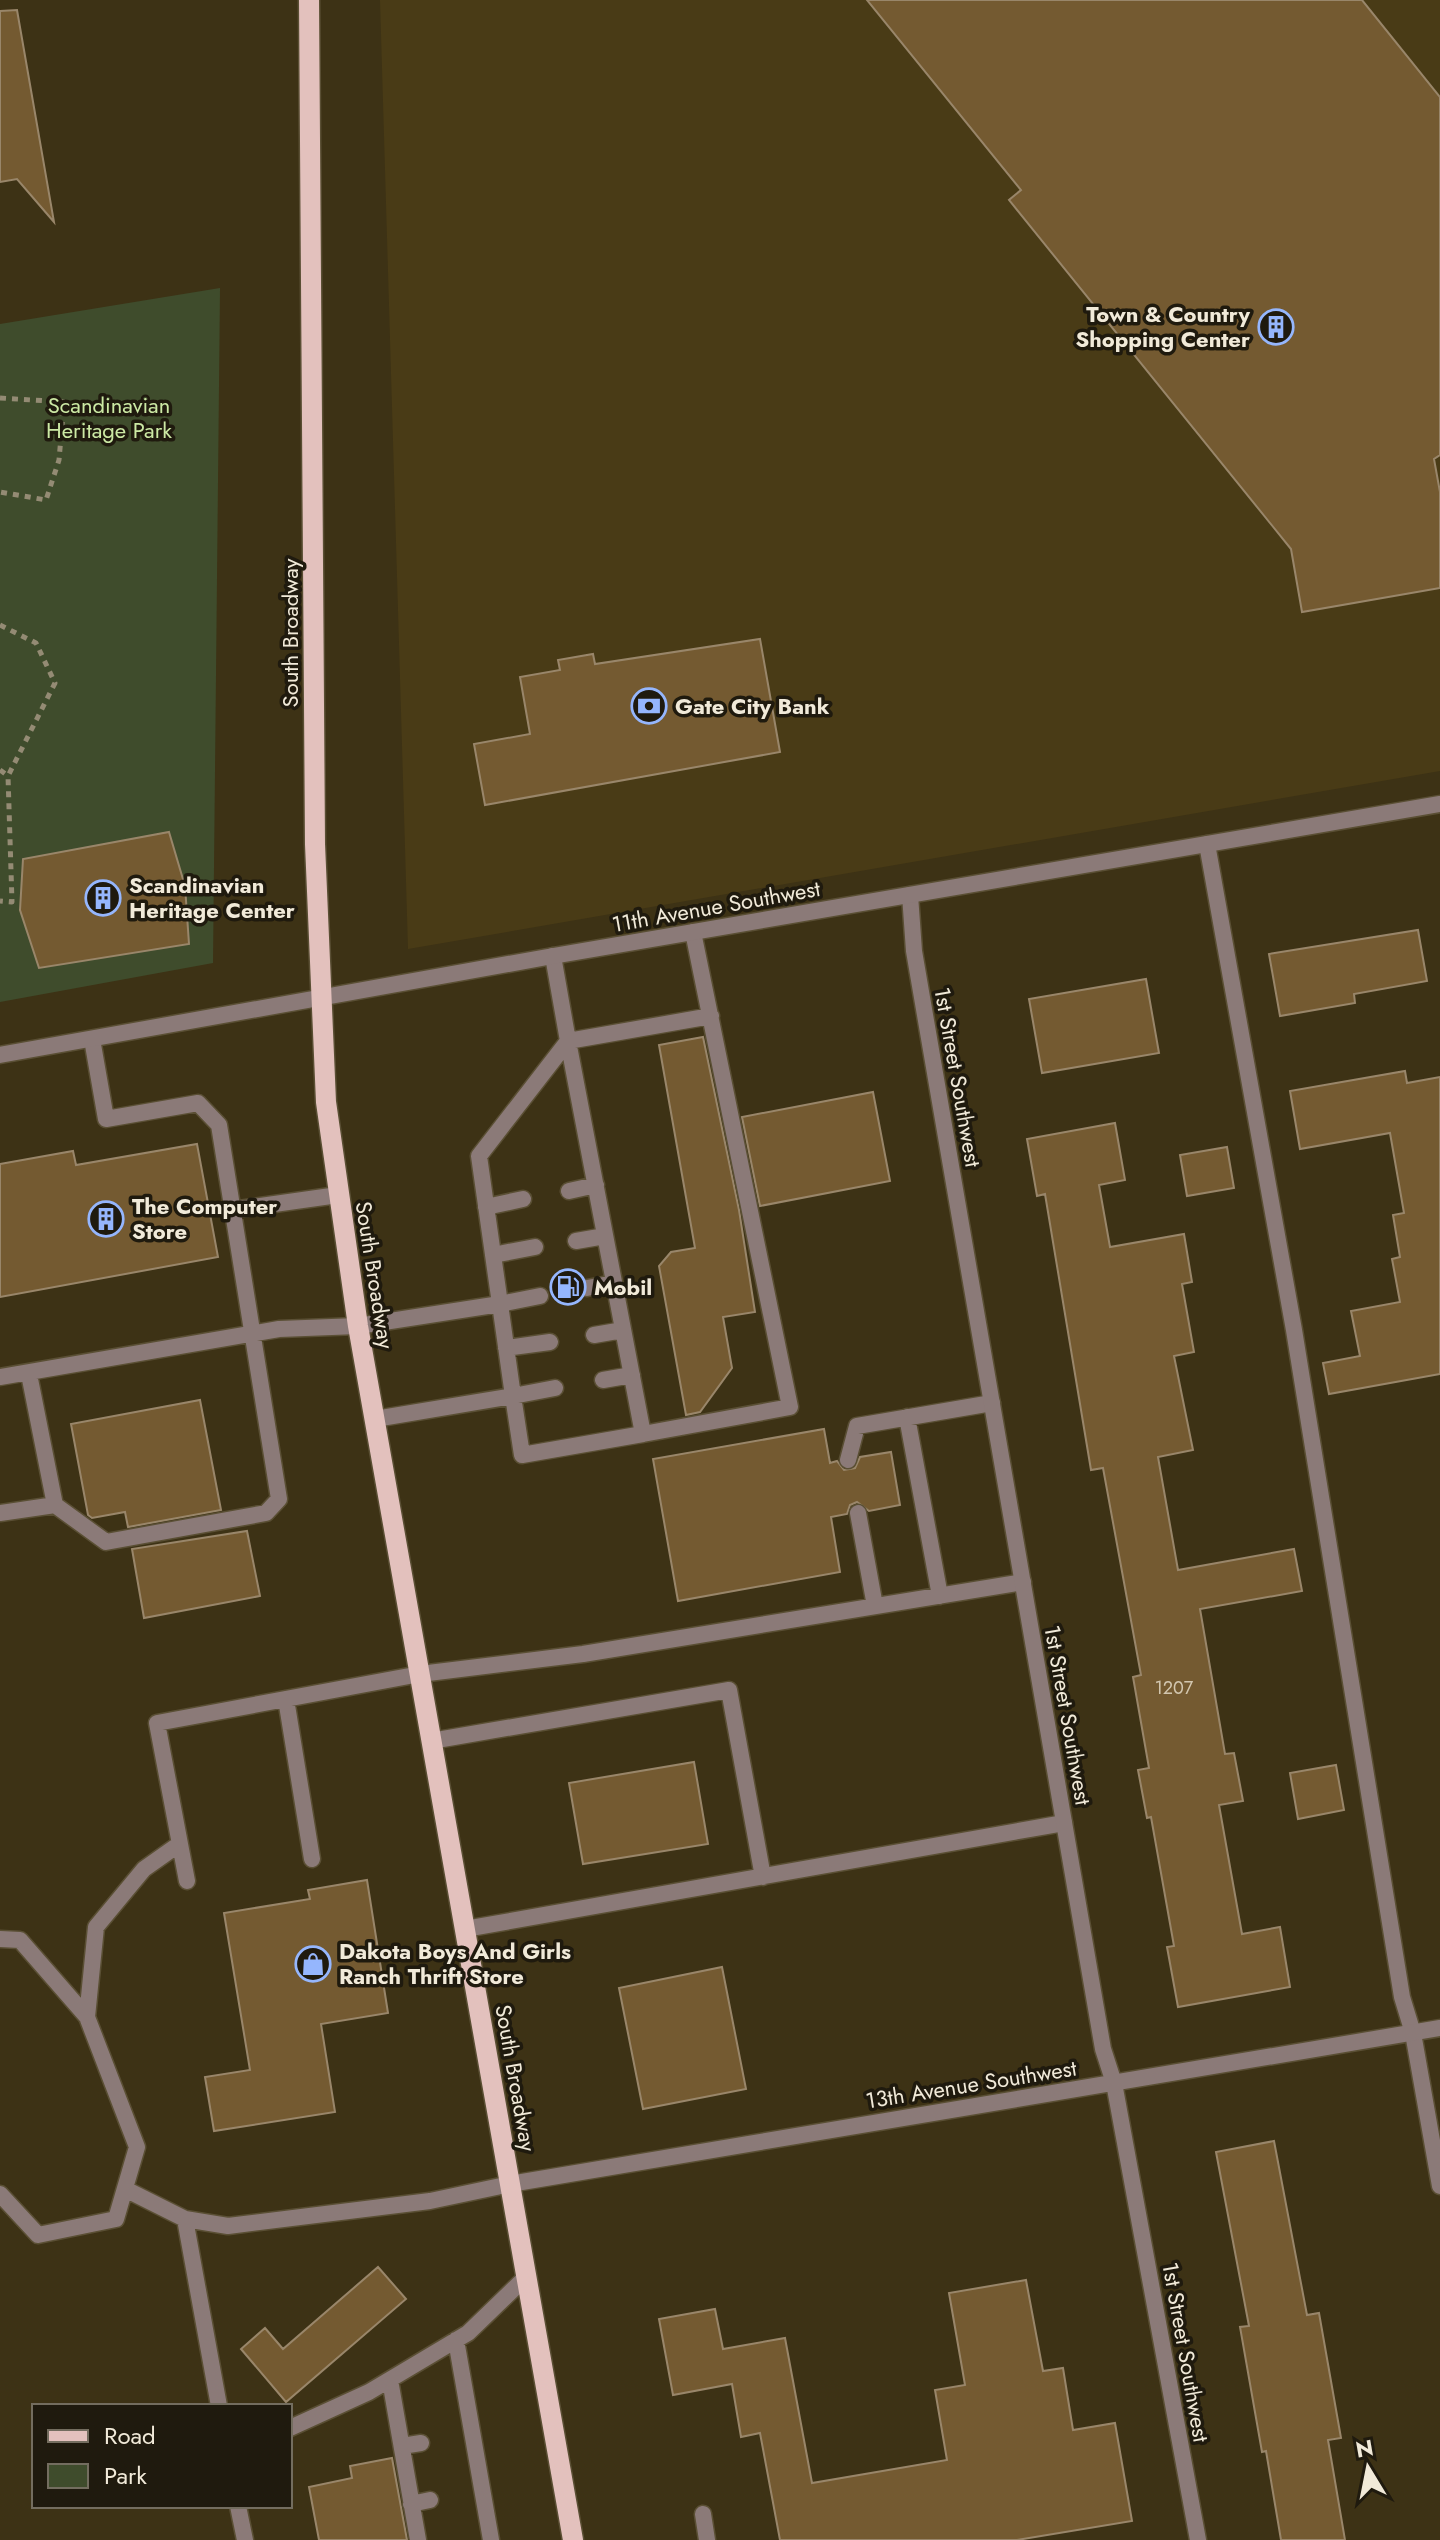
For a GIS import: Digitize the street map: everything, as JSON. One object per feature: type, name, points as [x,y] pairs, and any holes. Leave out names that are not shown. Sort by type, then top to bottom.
[{"type":"main road","name":"South Broadway","points":[[309,0],[315,844],[326,1102],[358,1326],[573,2540]]},
{"type":"street","name":"11th Avenue Southwest","points":[[0,1055],[553,956],[1440,804]]},
{"type":"street","points":[[1207,844],[1291,1314],[1402,1997],[1413,2033],[1440,2186]]},
{"type":"street","name":"1st Street Southwest","points":[[910,895],[914,951],[1103,2049],[1114,2083],[1198,2540]]},
{"type":"street","points":[[693,932],[711,1016],[790,1407],[522,1455],[479,1156],[568,1041],[711,1016]]},
{"type":"street","points":[[553,956],[643,1434]]},
{"type":"street","points":[[29,1374],[55,1505],[106,1542],[266,1513],[279,1499],[219,1125],[198,1103],[106,1119],[92,1039]]},
{"type":"street","points":[[569,1191],[596,1185]]},
{"type":"street","points":[[232,1210],[338,1195]]},
{"type":"street","points":[[486,1207],[523,1199]]},
{"type":"street","points":[[576,1241],[605,1236]]},
{"type":"street","points":[[493,1255],[535,1247]]},
{"type":"street","points":[[587,1288],[614,1283]]},
{"type":"street","points":[[0,1377],[253,1333],[358,1326],[540,1296]]},
{"type":"street","points":[[594,1335],[623,1330]]},
{"type":"street","points":[[506,1348],[550,1342]]},
{"type":"street","points":[[603,1380],[632,1375]]},
{"type":"street","points":[[375,1419],[555,1388]]},
{"type":"street","points":[[848,1460],[857,1426],[992,1403]]},
{"type":"street","points":[[907,1417],[940,1596]]},
{"type":"street","points":[[0,1513],[55,1505]]},
{"type":"street","points":[[858,1513],[875,1606]]},
{"type":"street","points":[[187,1881],[157,1723],[420,1674],[521,1664],[1023,1582]]},
{"type":"street","points":[[431,1741],[729,1690],[763,1877]]},
{"type":"street","points":[[286,1699],[312,1859]]},
{"type":"street","points":[[465,1929],[1064,1823]]},
{"type":"street","points":[[87,2017],[96,1927],[144,1869],[178,1845]]},
{"type":"street","points":[[0,1939],[20,1940],[87,2017],[137,2147],[116,2219],[38,2235],[0,2194]]},
{"type":"street","name":"13th Avenue Southwest","points":[[125,2189],[185,2219],[228,2226],[430,2201],[510,2184],[1440,2028]]},
{"type":"street","points":[[185,2219],[219,2404]]},
{"type":"street","points":[[292,2427],[390,2380],[468,2333],[526,2277]]},
{"type":"street","points":[[456,2340],[478,2491],[491,2540]]},
{"type":"street","points":[[390,2380],[418,2540]]},
{"type":"street","points":[[402,2446],[421,2443]]},
{"type":"street","points":[[411,2504],[430,2500]]},
{"type":"street","points":[[238,2508],[245,2540]]},
{"type":"street","points":[[703,2514],[707,2540]]},
{"type":"path","points":[[0,398],[64,402],[59,460],[46,500],[0,492]]},
{"type":"path","points":[[0,625],[36,643],[55,683],[8,776],[12,902],[0,901]]},
{"type":"path","points":[[0,770],[8,776]]},
{"type":"shaded area","points":[[380,0],[1440,0],[1440,771],[408,949]]},
{"type":"green space","name":"Scandinavian Heritage Park","points":[[220,288],[213,963],[0,1002],[0,324]]},
{"type":"building","name":"Town & Country Shopping Center","points":[[867,0],[1362,0],[1440,97],[1440,455],[1434,459],[1440,492],[1440,588],[1302,612],[1291,549],[1009,200],[1021,190]]},
{"type":"building","points":[[17,10],[54,222],[17,179],[0,182],[0,11]]},
{"type":"building","name":"Gate City Bank","points":[[760,639],[780,752],[485,805],[474,744],[530,734],[520,677],[560,670],[558,660],[593,654],[595,664]]},
{"type":"building","name":"Scandinavian Heritage Center","points":[[169,832],[185,886],[189,944],[39,968],[20,910],[23,859]]},
{"type":"building","points":[[1418,930],[1427,981],[1354,994],[1355,1003],[1280,1016],[1269,954]]},
{"type":"building","points":[[1146,979],[1159,1053],[1042,1073],[1029,999]]},
{"type":"building","points":[[703,1037],[739,1210],[755,1312],[723,1317],[732,1368],[700,1412],[686,1415],[659,1266],[671,1252],[695,1248],[659,1045]]},
{"type":"building","points":[[1405,1071],[1407,1083],[1440,1077],[1440,1374],[1329,1394],[1323,1363],[1360,1356],[1351,1311],[1400,1302],[1392,1259],[1400,1257],[1393,1215],[1404,1213],[1390,1133],[1300,1149],[1290,1091]]},
{"type":"building","points":[[873,1092],[890,1181],[760,1206],[742,1117]]},
{"type":"building","points":[[1115,1123],[1125,1180],[1099,1185],[1110,1247],[1184,1234],[1192,1282],[1182,1284],[1194,1352],[1174,1356],[1193,1450],[1158,1457],[1178,1570],[1294,1549],[1302,1591],[1200,1609],[1225,1754],[1234,1753],[1243,1801],[1219,1805],[1242,1934],[1280,1927],[1290,1987],[1178,2007],[1167,1947],[1174,1946],[1151,1817],[1147,1818],[1138,1770],[1149,1768],[1133,1677],[1141,1675],[1103,1468],[1091,1470],[1045,1194],[1037,1196],[1027,1139]]},
{"type":"building","name":"The Computer Store","points":[[197,1144],[218,1257],[0,1297],[0,1164],[73,1151],[76,1165]]},
{"type":"building","points":[[1227,1147],[1234,1188],[1187,1196],[1180,1155]]},
{"type":"building","points":[[200,1400],[221,1510],[128,1527],[125,1512],[92,1518],[88,1515],[71,1424]]},
{"type":"building","points":[[824,1429],[830,1463],[837,1461],[844,1470],[855,1468],[860,1457],[891,1452],[900,1505],[869,1511],[857,1502],[850,1505],[847,1514],[831,1517],[840,1572],[678,1601],[653,1459]]},
{"type":"building","points":[[247,1531],[260,1596],[144,1618],[132,1549]]},
{"type":"building","points":[[694,1762],[708,1844],[583,1864],[569,1783]]},
{"type":"building","points":[[1336,1765],[1344,1810],[1298,1819],[1290,1773]]},
{"type":"building","points":[[367,1880],[388,2013],[321,2024],[335,2112],[214,2131],[205,2077],[250,2070],[224,1913],[310,1899],[308,1890]]},
{"type":"building","points":[[722,1967],[746,2089],[643,2109],[619,1988]]},
{"type":"building","points":[[1274,2141],[1307,2315],[1319,2313],[1341,2438],[1328,2440],[1345,2540],[1281,2540],[1266,2451],[1262,2452],[1240,2327],[1249,2326],[1216,2152]]},
{"type":"building","points":[[378,2267],[406,2299],[286,2402],[241,2349],[265,2328],[283,2349]]},
{"type":"building","points":[[1026,2280],[1043,2371],[1063,2368],[1073,2430],[1115,2423],[1132,2521],[1017,2540],[780,2540],[760,2433],[741,2437],[732,2384],[673,2395],[659,2319],[715,2309],[723,2349],[785,2338],[812,2483],[947,2460],[935,2390],[965,2385],[949,2293]]},
{"type":"building","points":[[392,2458],[407,2540],[319,2540],[309,2487],[352,2478],[350,2466]]},
{"type":"place","name":"Town & Country Shopping Center","points":[[1276,327]]},
{"type":"place","name":"Gate City Bank","points":[[649,706]]},
{"type":"place","name":"Scandinavian Heritage Center","points":[[103,898]]},
{"type":"place","name":"The Computer Store","points":[[106,1219]]},
{"type":"place","name":"Mobil","points":[[568,1287]]},
{"type":"place","name":"Dakota Boys And Girls Ranch Thrift Store","points":[[313,1964]]}]
